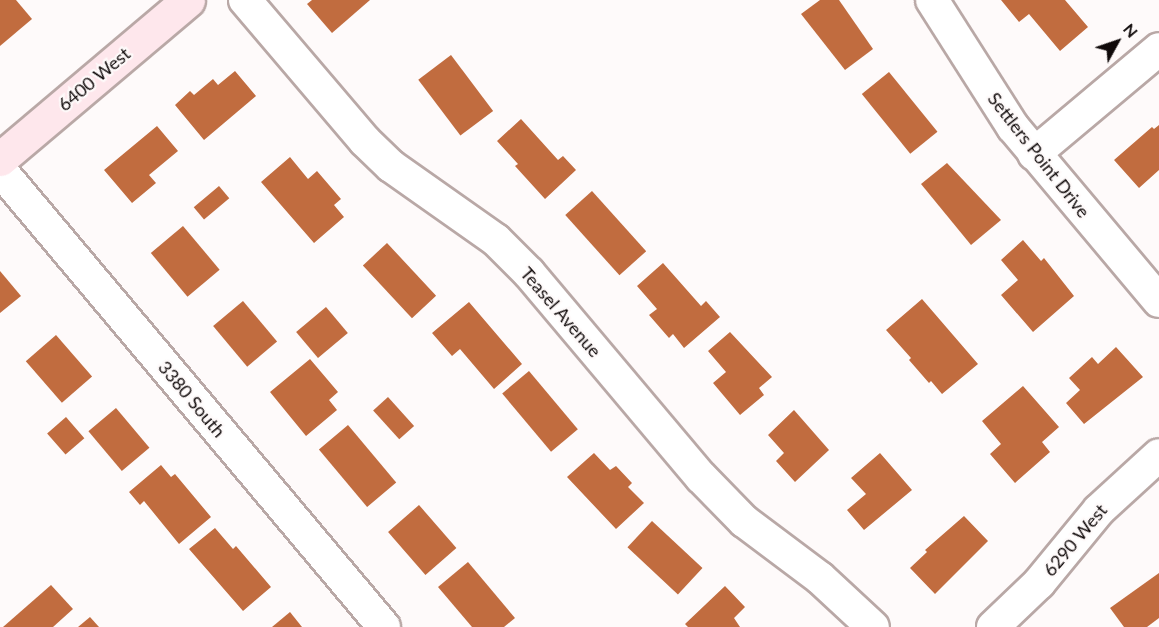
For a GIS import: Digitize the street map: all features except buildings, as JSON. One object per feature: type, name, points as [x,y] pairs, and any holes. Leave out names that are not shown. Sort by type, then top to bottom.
[{"type":"street","name":"6400 West","points":[[0,159],[188,0]]},
{"type":"street","name":"Teasel Avenue","points":[[245,0],[365,141],[391,166],[496,240],[529,273],[701,477],[744,520],[820,578],[873,627]]},
{"type":"street","name":"Settlers Point Drive","points":[[932,0],[992,98],[1034,154],[1159,301]]},
{"type":"street","points":[[1034,154],[1159,49]]},
{"type":"street","name":"3380 South","points":[[0,170],[384,627]]},
{"type":"street","name":"6290 West","points":[[993,627],[1039,583],[1099,510],[1159,455]]}]
